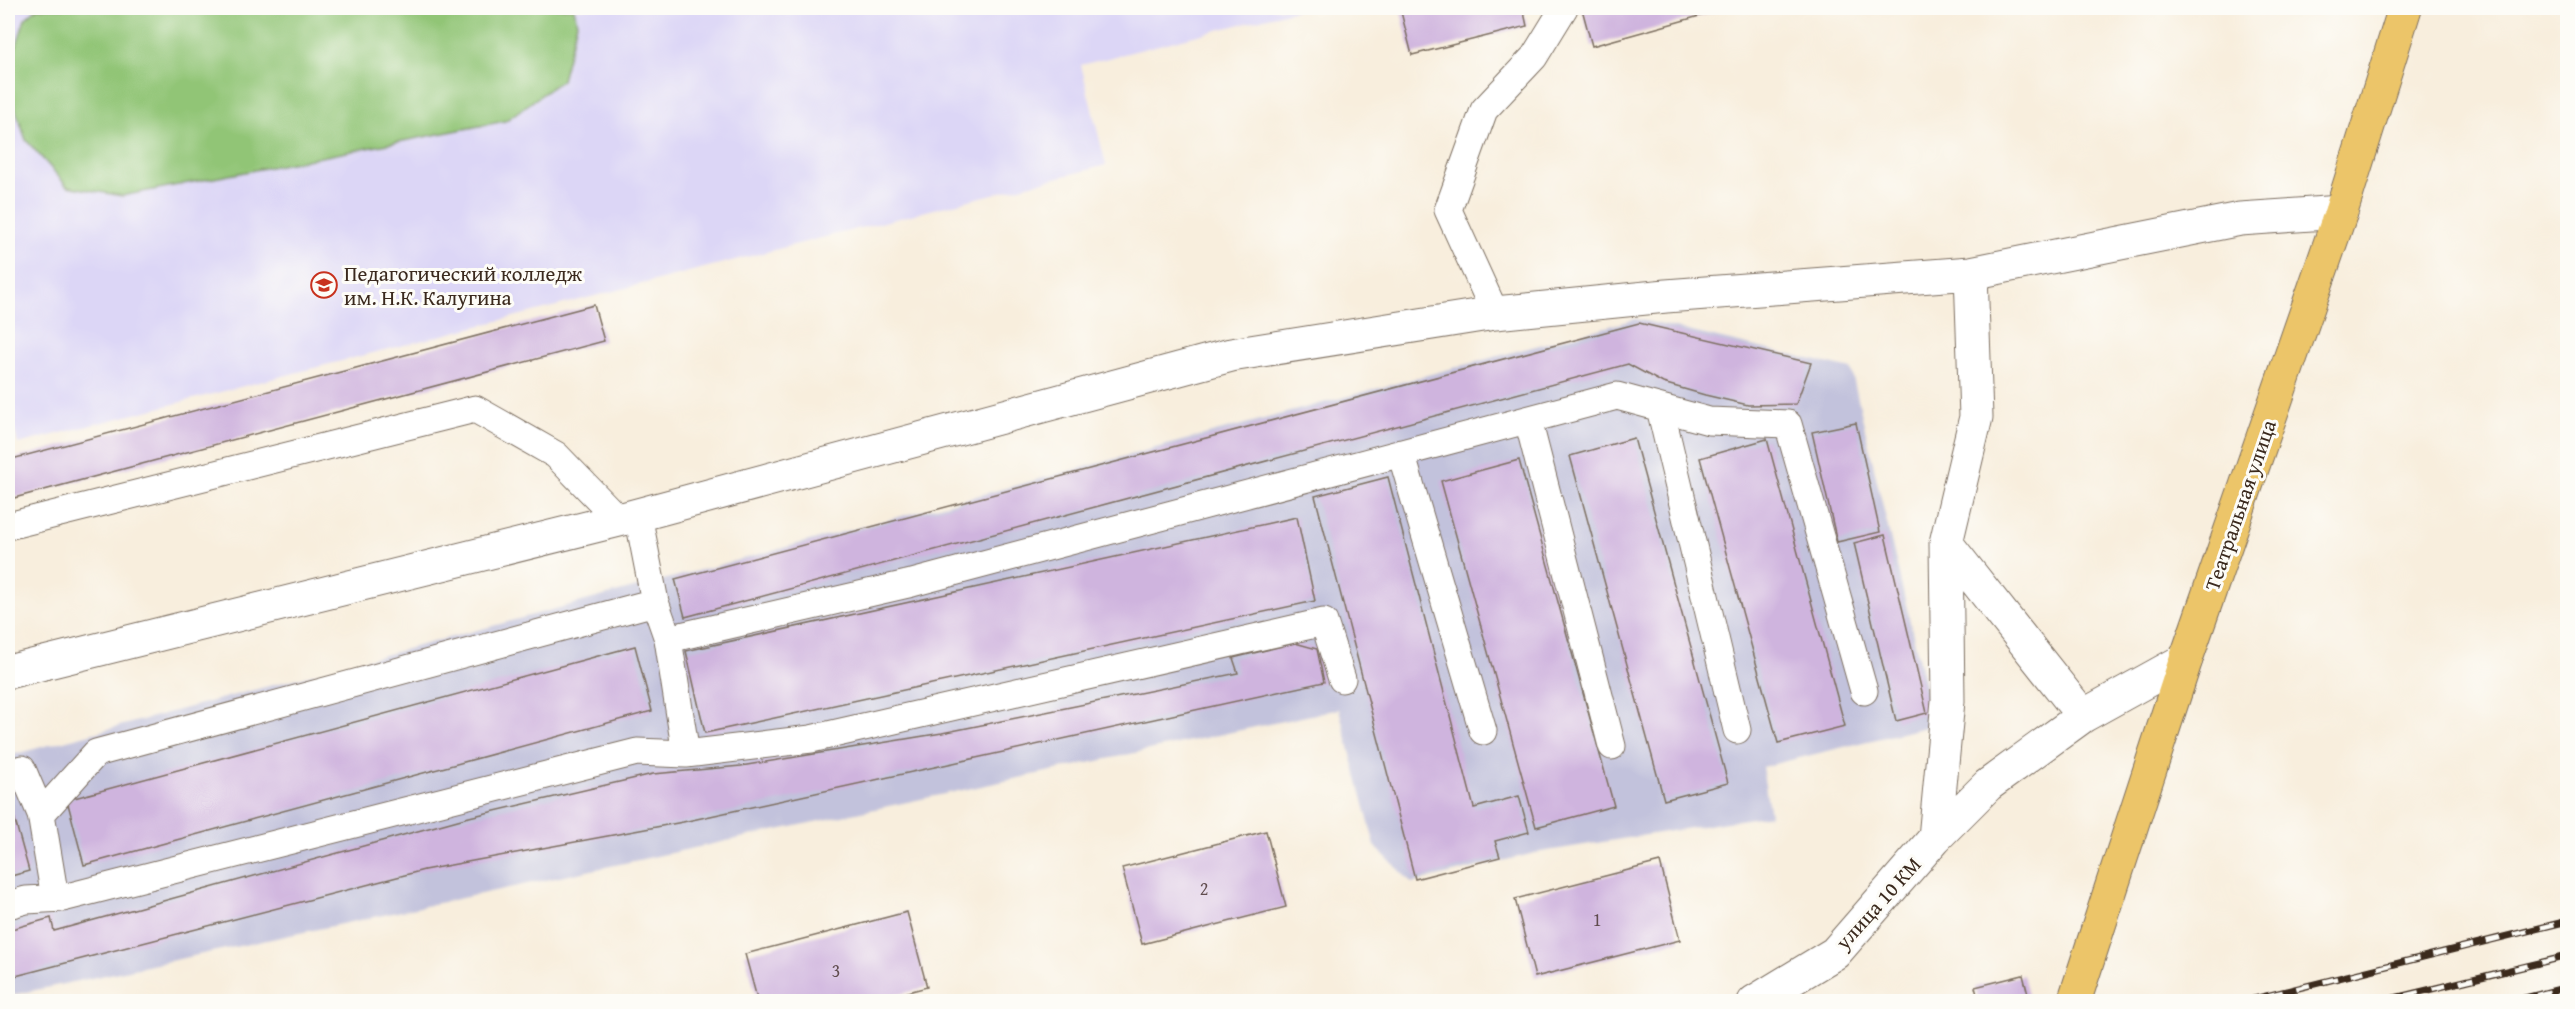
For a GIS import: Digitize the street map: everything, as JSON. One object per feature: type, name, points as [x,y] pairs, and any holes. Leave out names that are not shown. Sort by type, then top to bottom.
[{"type":"main road","name":"Театральная улица","points":[[2074,1002],[2187,659],[2341,212],[2405,8]]},
{"type":"street","points":[[12,671],[628,517],[1231,355],[1495,314],[1666,296],[1971,273],[2240,219],[2341,212]]},
{"type":"street","points":[[1935,838],[1948,701],[1946,543],[1976,417],[1971,273]]},
{"type":"street","points":[[1946,543],[2083,716]]},
{"type":"street","name":"улица 10 КМ","points":[[1754,1002],[1834,953],[1935,838],[1988,785],[2083,716],[2187,659]]},
{"type":"lane","points":[[1495,314],[1448,210],[1484,110],[1534,57],[1564,8]]},
{"type":"lane","points":[[668,639],[912,583],[1617,396],[1709,421],[1788,424],[1864,691]]},
{"type":"lane","points":[[1660,408],[1737,730]]},
{"type":"lane","points":[[9,520],[475,410],[556,455],[628,517],[668,639],[686,753]]},
{"type":"lane","points":[[1528,420],[1612,746]]},
{"type":"lane","points":[[1401,453],[1483,731]]},
{"type":"lane","points":[[41,814],[96,753],[655,602]]},
{"type":"lane","points":[[8,905],[26,900],[63,898],[637,752],[686,753],[811,739],[1324,622],[1342,679]]},
{"type":"lane","points":[[8,773],[22,769],[41,814],[56,898]]},
{"type":"shaded area","name":"Педагогический колледж им. Н.К. Калугина","points":[[8,8],[1304,8],[1081,65],[1106,165],[18,444],[8,404]]},
{"type":"shaded area","points":[[1636,319],[1851,369],[1934,725],[1762,767],[1770,815],[1535,853],[1412,883],[1375,846],[1339,709],[8,996],[8,756]]},
{"type":"green space","points":[[37,8],[574,8],[577,23],[562,80],[505,121],[122,196],[67,186],[26,140],[8,87],[8,72],[25,19]]},
{"type":"building","points":[[1400,8],[1523,8],[1527,26],[1412,55]]},
{"type":"building","points":[[1728,8],[1592,46],[1582,9]]},
{"type":"building","points":[[594,305],[604,341],[14,498],[8,475],[8,460]]},
{"type":"building","points":[[1639,323],[1811,363],[1796,404],[1748,405],[1705,395],[1663,383],[1628,364],[685,617],[675,579]]},
{"type":"building","points":[[1856,423],[1880,532],[1837,542],[1812,432]]},
{"type":"building","points":[[1634,438],[1728,783],[1664,800],[1570,456]]},
{"type":"building","points":[[1767,439],[1845,726],[1778,743],[1700,458]]},
{"type":"building","points":[[1519,460],[1614,806],[1536,827],[1441,481]]},
{"type":"building","points":[[1388,477],[1474,808],[1519,796],[1529,832],[1495,841],[1500,857],[1415,879],[1315,496]]},
{"type":"building","points":[[1297,517],[1315,601],[705,733],[686,651]]},
{"type":"building","points":[[1885,535],[1927,713],[1896,721],[1854,543]]},
{"type":"building","points":[[1295,643],[1317,649],[1324,682],[683,822],[424,870],[8,978],[8,930],[51,918],[54,931],[465,818],[653,774],[741,766],[942,733],[1238,673],[1233,658]]},
{"type":"building","points":[[635,646],[652,711],[84,865],[67,800]]},
{"type":"building","points":[[8,795],[29,871],[8,877]]},
{"type":"building","points":[[1266,831],[1286,907],[1142,944],[1122,868]]},
{"type":"building","points":[[1660,862],[1680,940],[1535,977],[1515,899]]},
{"type":"building","points":[[907,912],[927,987],[871,1002],[758,1002],[745,954]]},
{"type":"building","points":[[2023,975],[2030,1002],[1979,1002],[1975,987]]},
{"type":"railway","points":[[2242,1002],[2568,921]]},
{"type":"railway","points":[[2378,1002],[2568,956]]},
{"type":"railway","points":[[2509,1002],[2568,987]]},
{"type":"place","name":"Педагогический колледж им. Н.К. Калугина","points":[[324,285]]}]
